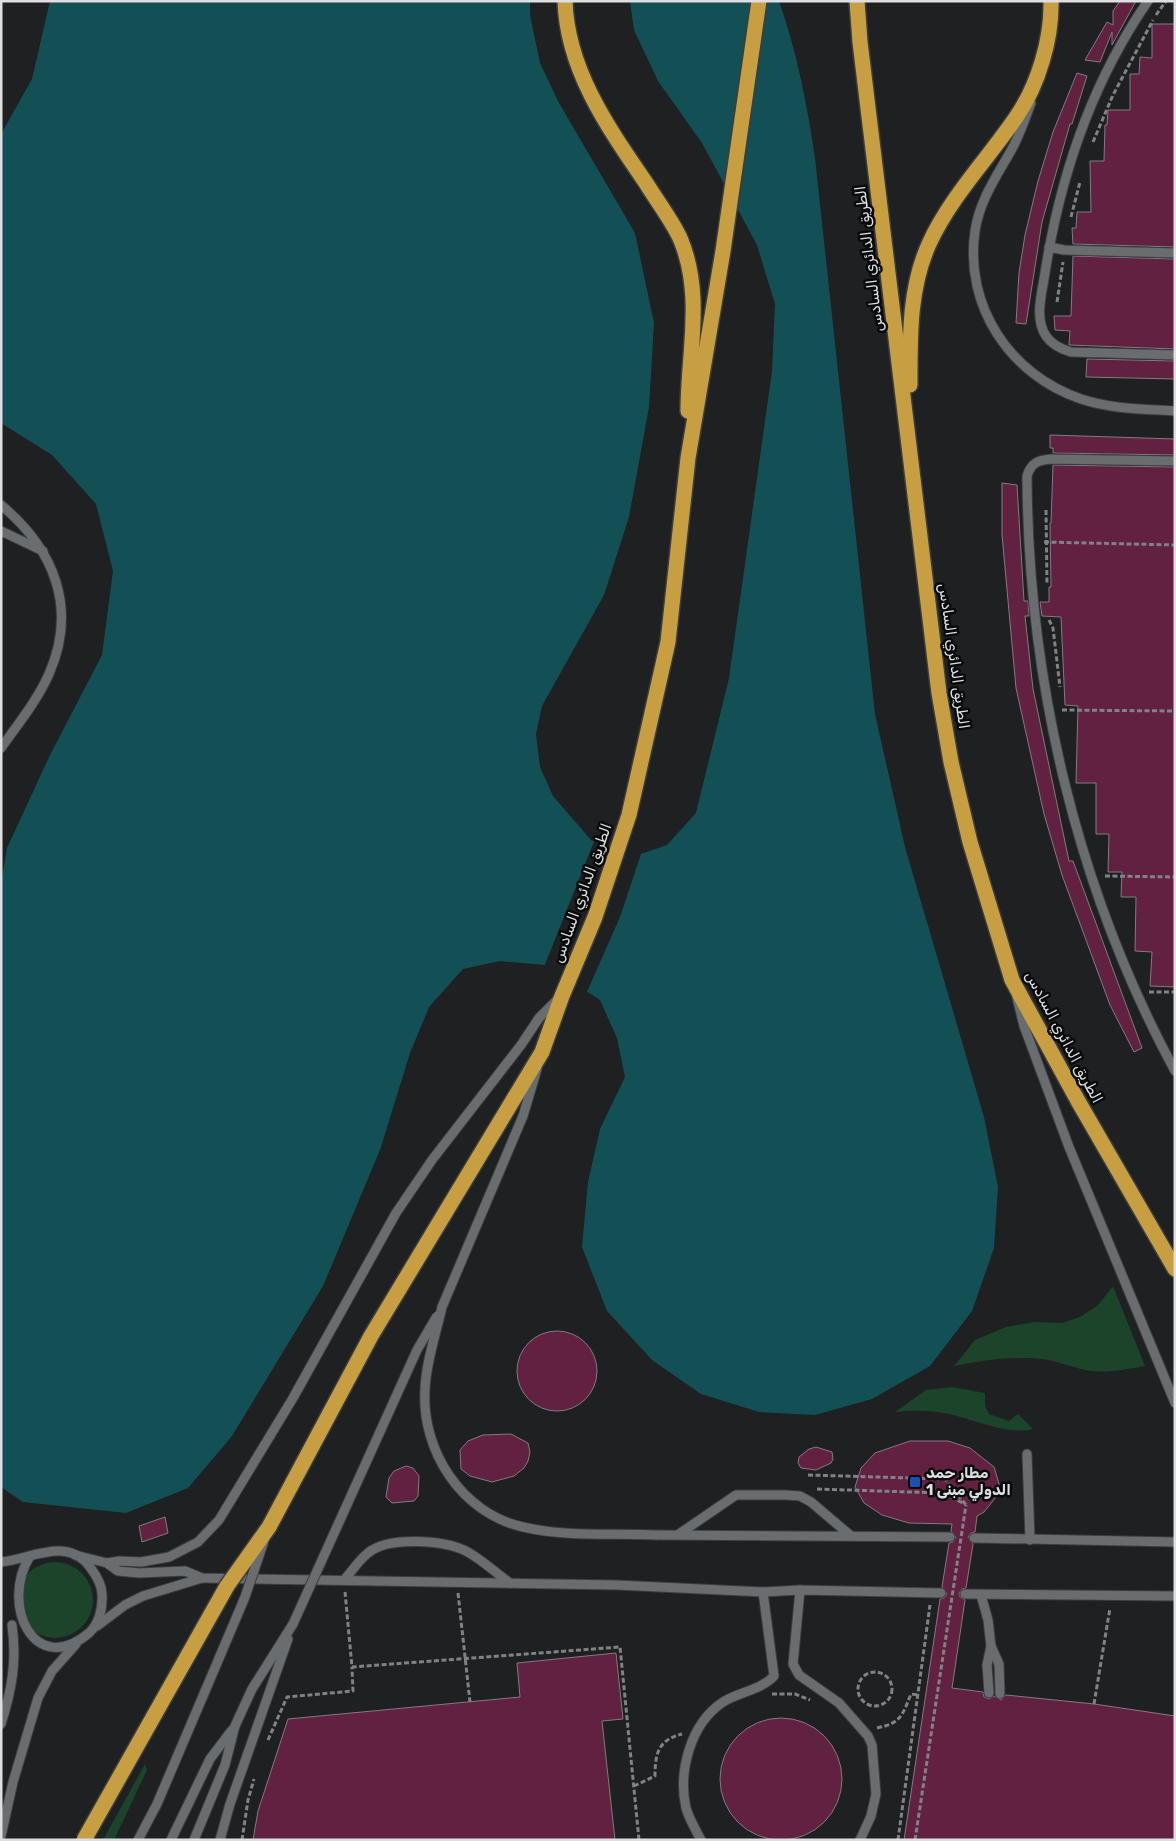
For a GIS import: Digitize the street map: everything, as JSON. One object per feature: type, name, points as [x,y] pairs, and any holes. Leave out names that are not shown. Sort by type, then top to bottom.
[{"type":"highway","points":[[565,1],[578,64],[593,99],[609,129],[679,238],[689,268],[694,300],[688,398],[688,458]]},
{"type":"highway","name":"الطريق الدائري السادس","points":[[84,1840],[227,1586],[269,1527],[371,1336],[542,1052],[568,980],[595,918],[629,815],[668,642],[688,458],[723,251],[759,1]]},
{"type":"highway","name":"الطريق الدائري السادس","points":[[857,1],[860,42],[938,684],[951,762],[970,842],[1012,980],[1078,1101],[1175,1269]]},
{"type":"highway","points":[[908,429],[912,308],[921,267],[929,245],[958,194],[1018,116],[1038,72],[1047,40],[1052,1]]},
{"type":"lane","points":[[1148,1],[1125,37],[1086,116],[1061,196],[1049,247],[1040,315],[1043,331],[1054,344],[1071,352],[1175,354]]},
{"type":"lane","points":[[1038,72],[1033,97],[1020,133],[991,184],[975,230],[973,256],[981,302],[991,325],[1011,354],[1031,373],[1055,388],[1081,399],[1105,405],[1175,411]]},
{"type":"lane","points":[[1049,247],[1064,250],[1175,252]]},
{"type":"lane","points":[[1175,461],[1039,460],[1032,464],[1027,476],[1037,628],[1049,711],[1067,793],[1092,879],[1122,963],[1136,996],[1175,1071]]},
{"type":"lane","points":[[1,505],[22,523],[44,551],[54,573],[61,608],[58,652],[37,696],[1,748]]},
{"type":"lane","points":[[1,530],[44,551]]},
{"type":"lane","points":[[1012,980],[1024,1026],[1069,1148],[1175,1403]]},
{"type":"lane","points":[[107,1564],[120,1561],[141,1562],[169,1557],[184,1551],[210,1531],[229,1506],[293,1398],[396,1212],[432,1160],[515,1053],[538,1018],[562,996]]},
{"type":"lane","points":[[220,1840],[230,1804],[294,1624],[417,1350],[442,1307],[523,1116],[542,1052]]},
{"type":"lane","points":[[442,1307],[427,1372],[425,1407],[427,1426],[434,1450],[456,1484],[470,1499],[492,1515],[522,1527],[552,1531],[656,1535],[950,1536]]},
{"type":"lane","points":[[1027,1454],[1030,1540]]},
{"type":"lane","points":[[679,1534],[736,1495],[786,1495],[800,1496],[811,1502],[851,1536]]},
{"type":"lane","points":[[145,1840],[157,1804],[245,1597],[269,1527]]},
{"type":"lane","points":[[974,1538],[1175,1542]]},
{"type":"lane","points":[[345,1579],[368,1553],[376,1548],[386,1544],[411,1542],[445,1544],[468,1552],[510,1584]]},
{"type":"lane","points":[[1,1562],[45,1551],[60,1550],[107,1564],[118,1571],[139,1573],[185,1571],[202,1578]]},
{"type":"lane","points":[[75,1555],[88,1563],[97,1575],[102,1589],[102,1604],[99,1618],[91,1631]]},
{"type":"lane","points":[[13,1572],[30,1556]]},
{"type":"lane","points":[[1,1836],[11,1789],[38,1698],[52,1671],[78,1641],[125,1604],[162,1589],[202,1578],[617,1585],[764,1592],[800,1590],[936,1593]]},
{"type":"lane","points":[[800,1590],[793,1664],[799,1675],[839,1703],[868,1736],[872,1745],[876,1794],[871,1816],[860,1840]]},
{"type":"lane","points":[[701,1840],[687,1810],[683,1782],[687,1757],[699,1729],[722,1703],[760,1685],[774,1676],[764,1592]]},
{"type":"lane","points":[[966,1594],[1175,1596]]},
{"type":"lane","points":[[981,1594],[992,1646],[999,1664],[1000,1694]]},
{"type":"lane","points":[[1,1724],[15,1666],[10,1621],[22,1636],[35,1644],[49,1648],[64,1647],[78,1641]]},
{"type":"lane","points":[[194,1840],[225,1765],[235,1726],[252,1689],[294,1624]]},
{"type":"lane","points":[[989,1693],[988,1658],[992,1646]]},
{"type":"lane","points":[[171,1840],[210,1759],[235,1726]]},
{"type":"lane","points":[[138,1840],[157,1804]]},
{"type":"path","points":[[1091,147],[1112,95],[1151,24],[1166,1]]},
{"type":"path","points":[[1069,224],[1080,181]]},
{"type":"path","points":[[1057,302],[1064,250]]},
{"type":"path","points":[[1046,510],[1047,591]]},
{"type":"path","points":[[1031,542],[1175,545]]},
{"type":"path","points":[[1047,616],[1053,628],[1061,696]]},
{"type":"path","points":[[1062,705],[1065,718]]},
{"type":"path","points":[[1049,711],[1175,712]]},
{"type":"path","points":[[1103,868],[1108,884]]},
{"type":"path","points":[[1092,879],[1105,876],[1175,877]]},
{"type":"path","points":[[1147,984],[1154,999]]},
{"type":"path","points":[[1136,996],[1150,991],[1175,992]]},
{"type":"path","points":[[808,1475],[944,1479],[966,1505],[914,1840]]},
{"type":"path","points":[[815,1489],[942,1493],[966,1505]]},
{"type":"path","points":[[265,1746],[287,1697],[353,1691],[344,1603],[345,1579]]},
{"type":"path","points":[[456,1583],[470,1702]]},
{"type":"path","points":[[898,1840],[918,1696],[936,1593]]},
{"type":"path","points":[[1094,1704],[1112,1595]]},
{"type":"path","points":[[352,1667],[620,1647],[639,1840]]},
{"type":"path","points":[[879,1672],[890,1680],[892,1694],[884,1704],[870,1706],[859,1698],[857,1685],[866,1674],[879,1672]]},
{"type":"path","points":[[764,1696],[780,1693],[795,1694],[813,1701]]},
{"type":"path","points":[[872,1730],[897,1722],[903,1714],[911,1694],[918,1696]]},
{"type":"path","points":[[634,1786],[656,1776],[656,1756],[663,1742],[671,1737],[686,1733]]},
{"type":"path","points":[[242,1840],[248,1800],[256,1773]]},
{"type":"green space","points":[[1113,1286],[1145,1366],[1098,1371],[1085,1370],[1048,1360],[1009,1358],[954,1366],[975,1340],[1006,1327],[1034,1322],[1062,1323],[1080,1317],[1098,1305]]},
{"type":"green space","points":[[952,1387],[985,1393],[985,1406],[989,1414],[1009,1421],[1018,1414],[1033,1429],[1024,1431],[1002,1429],[949,1414],[935,1412],[895,1412],[926,1390]]},
{"type":"green space","points":[[55,1562],[69,1565],[82,1573],[90,1586],[93,1600],[90,1614],[82,1627],[69,1635],[55,1638],[41,1635],[28,1627],[20,1614],[17,1600],[20,1586],[28,1573],[41,1565]]},
{"type":"green space","points":[[145,1764],[147,1770],[114,1840],[103,1840]]},
{"type":"water","points":[[50,1],[530,1],[530,15],[540,63],[559,103],[635,233],[654,323],[649,407],[629,517],[604,595],[542,706],[536,734],[540,767],[553,796],[591,840],[632,857],[667,845],[696,813],[729,678],[772,371],[775,304],[757,245],[702,143],[658,81],[634,30],[630,1],[779,1],[801,78],[815,158],[875,714],[905,847],[984,1117],[998,1187],[994,1248],[972,1311],[930,1366],[872,1399],[815,1415],[759,1412],[701,1394],[652,1360],[607,1311],[582,1247],[588,1182],[600,1129],[625,1077],[617,1038],[600,1000],[545,965],[500,961],[463,969],[429,1007],[410,1053],[380,1150],[323,1286],[232,1436],[188,1488],[126,1513],[23,1502],[1,1487],[1,883],[7,848],[50,755],[102,655],[113,571],[96,504],[52,455],[1,423],[1,134],[32,79]]},
{"type":"pier","points":[[595,839],[632,854],[642,851],[620,917],[586,994],[544,967]]},
{"type":"building","points":[[1120,1],[1136,1],[1112,45],[1112,32],[1100,62],[1085,60],[1107,22],[1113,25],[1113,11]]},
{"type":"building","points":[[1152,24],[1175,24],[1175,247],[1073,244],[1072,228],[1076,228],[1077,212],[1091,212],[1090,161],[1104,161],[1105,125],[1107,125],[1108,110],[1130,110],[1130,74],[1139,74],[1140,57],[1152,58]]},
{"type":"building","points":[[1077,73],[1087,76],[1072,124],[1070,124],[1042,222],[1026,324],[1016,323],[1019,273],[1025,235],[1038,181],[1053,132]]},
{"type":"building","points":[[1073,256],[1175,259],[1175,349],[1069,345],[1070,331],[1055,330],[1054,316],[1071,316]]},
{"type":"building","points":[[1087,359],[1175,361],[1175,379],[1086,377]]},
{"type":"building","points":[[1050,435],[1175,439],[1175,455],[1053,453],[1053,448],[1050,448]]},
{"type":"building","points":[[1053,465],[1175,467],[1175,987],[1150,986],[1152,952],[1135,951],[1136,897],[1121,897],[1122,872],[1108,872],[1109,834],[1096,834],[1096,783],[1076,783],[1078,706],[1065,705],[1061,617],[1042,616],[1040,602],[1049,602],[1049,587],[1051,587],[1050,523]]},
{"type":"building","points":[[1002,483],[1017,485],[1024,601],[1028,601],[1029,616],[1025,616],[1033,689],[1069,861],[1073,861],[1142,1048],[1134,1052],[1110,1005],[1062,875],[1044,814],[1016,688],[1002,535]]},
{"type":"building","points":[[549,1331],[565,1331],[586,1342],[597,1363],[597,1379],[586,1400],[565,1411],[549,1411],[535,1405],[523,1393],[517,1379],[517,1363],[523,1349],[535,1337]]},
{"type":"building","points":[[511,1434],[528,1443],[530,1452],[524,1468],[514,1476],[492,1482],[470,1476],[461,1469],[460,1450],[468,1441],[483,1435]]},
{"type":"building","points":[[910,1441],[948,1441],[970,1448],[994,1467],[1000,1487],[996,1497],[984,1512],[977,1516],[975,1532],[971,1533],[968,1537],[973,1544],[966,1588],[962,1589],[959,1593],[960,1597],[965,1600],[952,1688],[983,1692],[984,1697],[989,1699],[994,1696],[1001,1700],[1006,1695],[1094,1704],[1175,1716],[1175,1840],[904,1840],[940,1599],[944,1598],[947,1594],[942,1587],[949,1543],[953,1542],[956,1537],[951,1531],[952,1524],[909,1523],[882,1515],[864,1503],[855,1487],[861,1468],[875,1453]]},
{"type":"building","points":[[816,1447],[832,1452],[833,1459],[831,1463],[816,1470],[801,1468],[798,1463],[799,1457],[809,1449]]},
{"type":"building","points":[[406,1466],[413,1468],[419,1476],[418,1496],[414,1501],[392,1503],[386,1497],[389,1478],[394,1471]]},
{"type":"building","points":[[165,1517],[168,1533],[142,1542],[139,1526]]},
{"type":"building","points":[[616,1653],[623,1719],[602,1721],[615,1840],[253,1840],[258,1811],[288,1719],[520,1697],[517,1663]]},
{"type":"building","points":[[781,1718],[793,1719],[804,1723],[815,1728],[824,1736],[832,1745],[837,1756],[841,1767],[841,1791],[837,1802],[832,1813],[824,1822],[815,1830],[804,1835],[793,1839],[781,1840],[769,1839],[758,1835],[747,1830],[738,1822],[730,1813],[725,1802],[721,1791],[720,1779],[721,1767],[725,1756],[730,1745],[738,1736],[747,1728],[758,1723],[769,1719]]},
{"type":"place","name":"مطار حمد الدولي مبنى 1","points":[[915,1482]]}]
